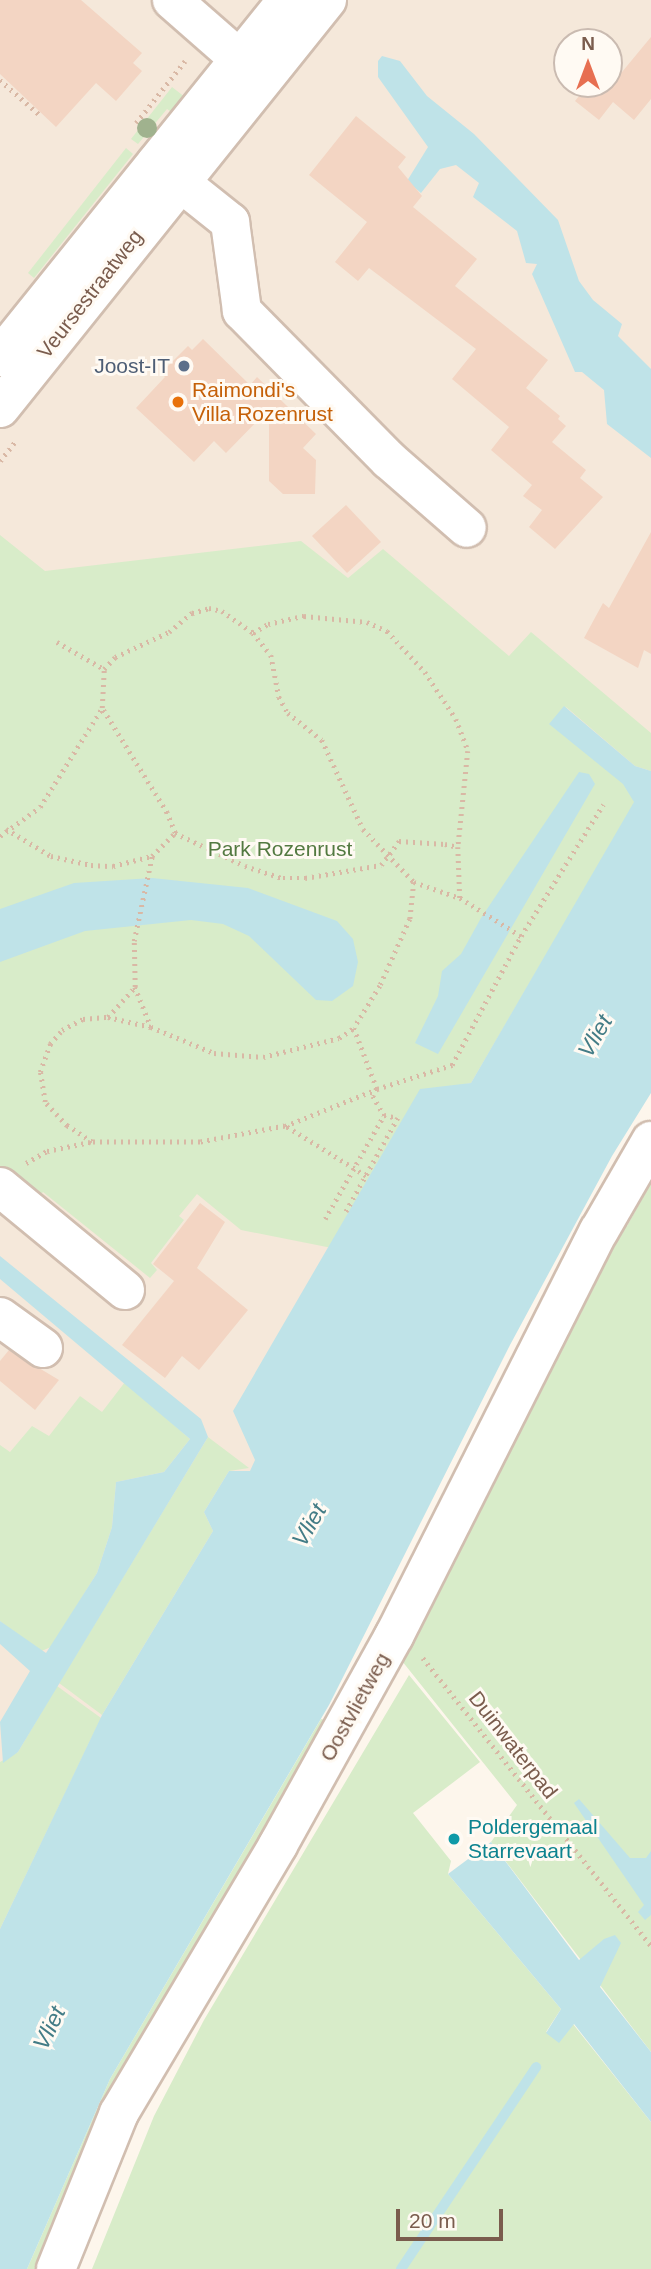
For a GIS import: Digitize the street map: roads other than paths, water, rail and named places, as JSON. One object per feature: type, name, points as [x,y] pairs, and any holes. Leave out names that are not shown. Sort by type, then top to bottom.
[{"type":"street","points":[[172,0],[251,70]]},
{"type":"street","name":"Veursestraatweg","points":[[251,70],[287,0]]},
{"type":"street","name":"Veursestraatweg","points":[[0,357],[168,172],[251,70],[327,0]]},
{"type":"street","points":[[168,172],[230,222],[242,311],[389,460],[467,528]]},
{"type":"street","name":"Veursestraatweg","points":[[0,408],[168,172]]},
{"type":"street","name":"Oostvlietweg","points":[[56,2269],[119,2113],[278,1845],[394,1636],[599,1231],[651,1141]]},
{"type":"street","points":[[12,1175],[125,1290]]},
{"type":"street","points":[[0,1317],[43,1348]]},
{"type":"water","points":[[382,56],[400,61],[427,96],[474,134],[558,220],[579,281],[593,300],[622,324],[618,336],[651,369],[651,458],[607,424],[604,390],[582,372],[575,372],[532,274],[537,264],[526,263],[517,231],[473,197],[479,183],[456,165],[440,169],[421,193],[407,181],[428,147],[378,77],[378,61]]},
{"type":"water","name":"Vliet","points":[[564,706],[635,766],[651,771],[651,1093],[612,1156],[510,1345],[329,1705],[110,2079],[27,2269],[0,2269],[0,1929],[102,1715],[213,1531],[204,1512],[229,1471],[250,1471],[255,1460],[233,1411],[420,1089],[471,1083],[634,802],[623,784],[549,724]]},
{"type":"water","points":[[579,772],[589,774],[595,784],[438,1054],[415,1043],[438,996],[442,971],[461,954],[481,918]]},
{"type":"water","points":[[152,878],[248,888],[337,921],[353,939],[358,962],[353,986],[332,1001],[316,1000],[249,936],[223,924],[191,920],[85,931],[0,962],[0,909],[74,883]]},
{"type":"water","points":[[0,1256],[201,1419],[208,1437],[18,1752],[3,1763],[0,1722],[30,1671],[0,1644],[0,1621],[46,1653],[97,1573],[112,1527],[116,1482],[164,1472],[190,1439],[0,1279]]},
{"type":"water","points":[[579,1799],[630,1858],[646,1858],[651,1851],[651,1915],[645,1920],[638,1912],[644,1905],[574,1803]]},
{"type":"water","points":[[491,1842],[579,1960],[604,1939],[615,1935],[621,1943],[600,1987],[651,2052],[651,2122],[574,2024],[559,2043],[546,2033],[561,2009],[448,1874]]},
{"type":"waterway","points":[[401,2269],[536,2067]]},
{"type":"place","name":"Joost-IT","points":[[184,366]]},
{"type":"place","name":"Raimondi's Villa Rozenrust","points":[[178,402]]},
{"type":"place","name":"Poldergemaal Starrevaart","points":[[454,1839]]},
{"type":"park label","name":"Park Rozenrust","points":[[280,849]]}]
